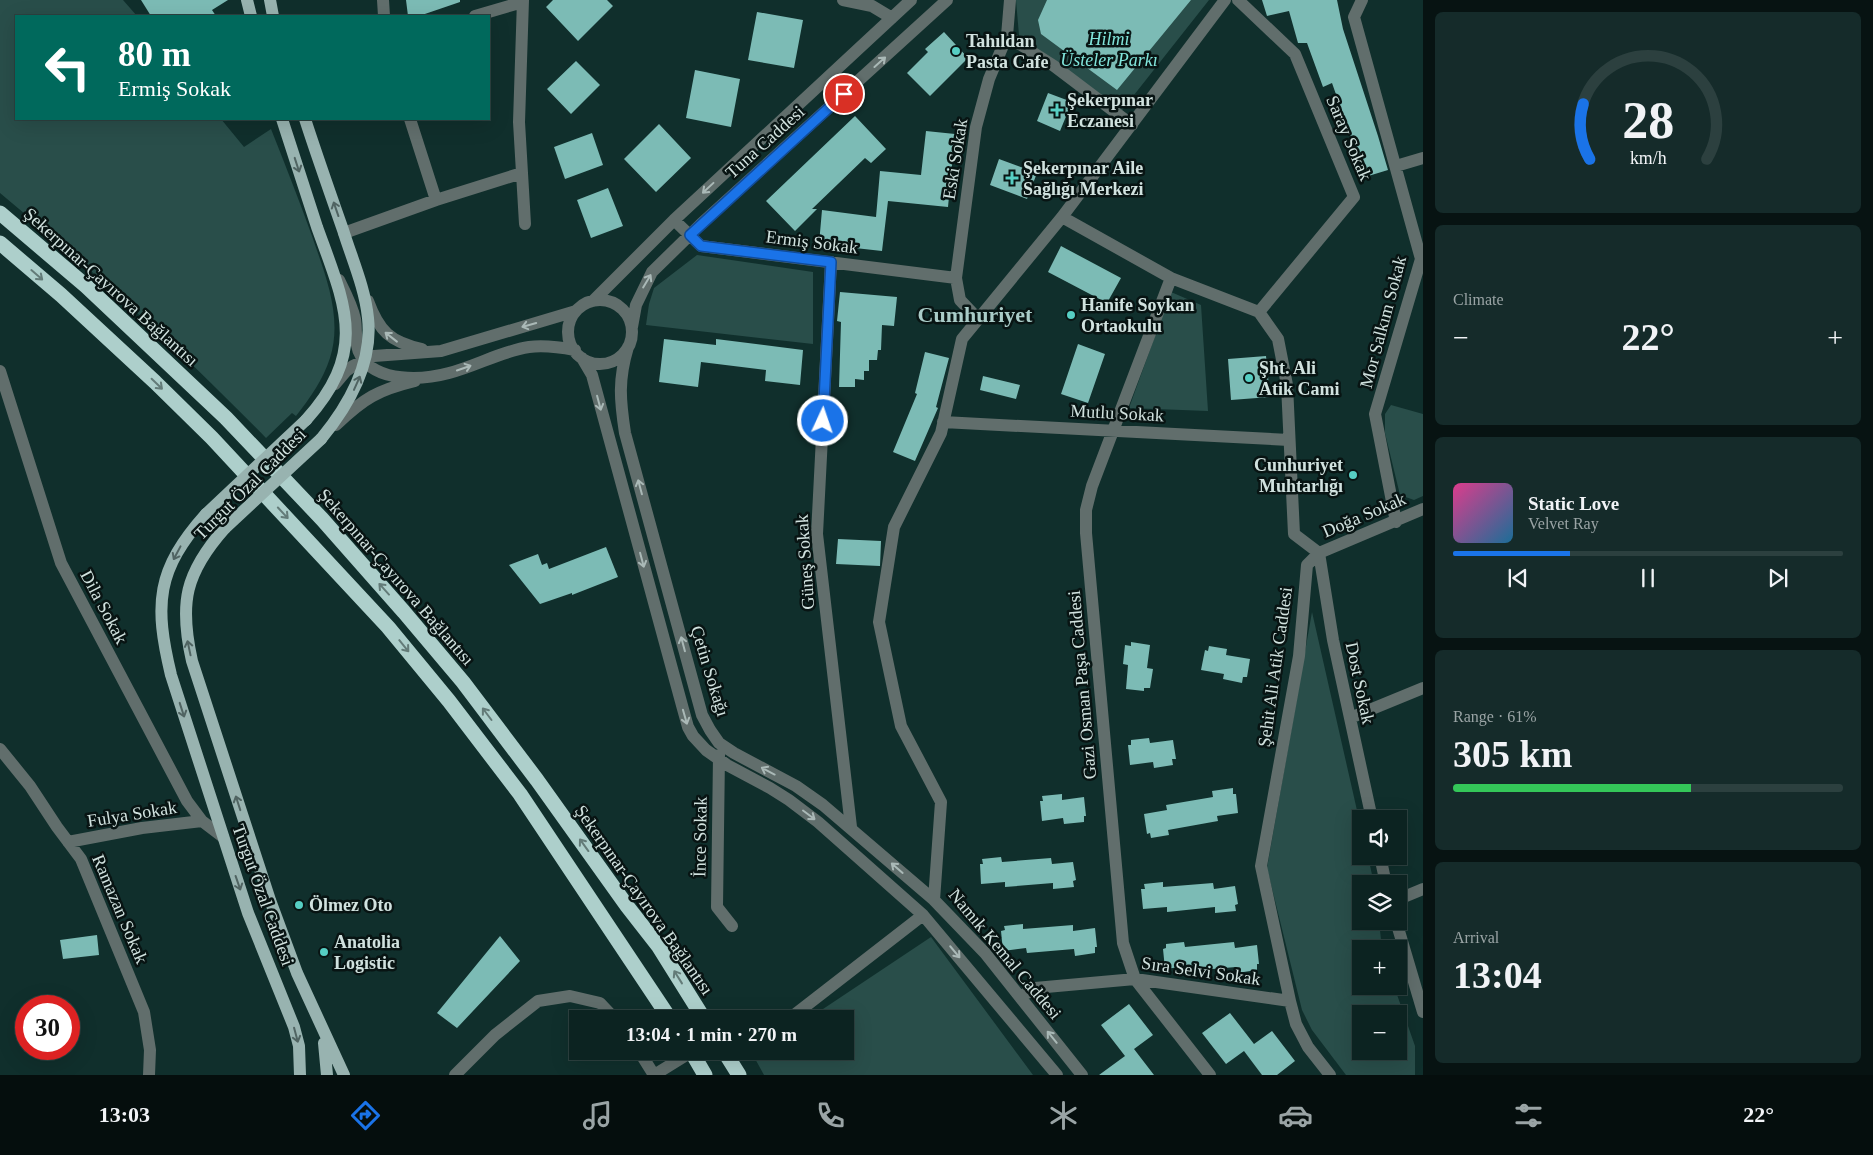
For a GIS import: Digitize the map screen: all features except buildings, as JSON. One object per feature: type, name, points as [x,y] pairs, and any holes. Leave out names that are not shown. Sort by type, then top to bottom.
[{"type":"highway","name":"Şekerpınar-Çayırova Bağlantısı","points":[[0,213],[86,286],[226,418],[322,519],[404,612],[463,682],[537,780],[627,906],[659,947],[698,1010]]},
{"type":"highway","points":[[0,243],[82,315],[212,438],[388,628],[449,701],[520,794],[664,1010]]},
{"type":"highway","points":[[697,1060],[705,1075]]},
{"type":"highway","points":[[730,1060],[739,1075]]},
{"type":"main road","points":[[247,0],[251,15]]},
{"type":"main road","points":[[270,0],[273,15]]},
{"type":"main road","name":"Turgut Özal Caddesi","points":[[282,120],[343,305],[346,322],[343,355],[339,373],[332,388],[306,420],[206,514],[179,548],[164,584],[160,622],[171,675],[248,913],[294,1027],[299,1046],[300,1075]]},
{"type":"main road","name":"Turgut Özal Caddesi","points":[[305,120],[359,279],[368,319],[368,335],[361,374],[348,402],[322,438],[225,528],[209,546],[198,563],[192,580],[185,615],[186,636],[192,661],[270,900],[315,1013],[344,1075]]},
{"type":"main road","points":[[315,1013],[326,1050],[327,1075]]},
{"type":"street","points":[[382,0],[384,15]]},
{"type":"street","points":[[843,0],[872,6],[892,18]]},
{"type":"street","name":"Tuna Caddesi","points":[[593,300],[674,220],[911,0]]},
{"type":"street","name":"Tuna Caddesi","points":[[632,327],[636,305],[652,272],[947,0]]},
{"type":"street","name":"Eski Sokak","points":[[978,320],[960,300],[956,278],[976,127],[989,79],[1007,36],[1010,0]]},
{"type":"street","name":"Namık Kemal Caddesi","points":[[1082,1075],[968,933],[934,900],[941,802],[901,726],[879,622],[894,527],[941,433],[962,339],[1062,217],[1225,0]]},
{"type":"street","name":"Saray Sokak","points":[[1238,0],[1296,54],[1354,197],[1259,312]]},
{"type":"street","name":"Mor Salkım Sokak","points":[[1362,0],[1354,17],[1421,259],[1375,414],[1396,522]]},
{"type":"street","points":[[478,15],[523,1],[519,122],[525,224]]},
{"type":"street","points":[[1007,36],[1054,66],[1132,125]]},
{"type":"street","points":[[410,120],[436,200]]},
{"type":"street","points":[[1396,166],[1423,158]]},
{"type":"street","points":[[344,233],[436,200],[522,173]]},
{"type":"street","points":[[1062,217],[1170,278],[1259,312],[1278,339],[1287,385],[1294,534],[1319,553]]},
{"type":"street","name":"Ermiş Sokak","points":[[674,220],[701,246],[956,278]]},
{"type":"street","name":"Güneş Sokak","points":[[831,262],[817,534],[851,827]]},
{"type":"street","points":[[332,267],[350,302],[355,320],[357,349],[364,360],[378,372],[393,376],[416,377],[438,375]]},
{"type":"street","name":"Gazi Osman Paşa Caddesi","points":[[1170,278],[1092,486],[1086,510],[1086,533],[1122,944],[1135,979],[1210,1075]]},
{"type":"street","points":[[359,279],[379,326],[392,338],[408,346],[422,349],[435,350],[454,346]]},
{"type":"street","points":[[322,438],[355,407],[376,393],[528,347],[544,345],[579,354],[597,363],[613,361],[622,355],[632,337],[632,327],[622,308],[614,302],[593,300],[584,304],[576,311],[571,320],[569,330],[570,341],[579,354]]},
{"type":"street","points":[[332,388],[346,371],[364,360],[383,354],[430,353],[576,311]]},
{"type":"street","name":"Çetin Sokağı","points":[[628,347],[620,382],[621,408],[625,433],[702,715],[710,730],[719,743],[796,786],[851,827],[934,900]]},
{"type":"street","name":"Namık Kemal Caddesi","points":[[579,354],[592,375],[688,727],[699,744],[719,760],[789,800],[818,822],[923,915],[1057,1075]]},
{"type":"street","name":"Dila Sokak","points":[[0,370],[6,411],[61,563],[187,801],[202,821],[223,837]]},
{"type":"street","name":"Mutlu Sokak","points":[[943,422],[1289,440]]},
{"type":"street","name":"Doğa Sokak","points":[[1319,553],[1423,510]]},
{"type":"street","name":"Dost Sokak","points":[[1319,553],[1332,640],[1370,810]]},
{"type":"street","name":"Şehit Ali Atik Caddesi","points":[[1319,553],[1307,565],[1298,656],[1261,866],[1296,1024],[1308,1047],[1330,1075]]},
{"type":"street","points":[[1350,718],[1423,688]]},
{"type":"street","name":"İnce Sokak","points":[[719,743],[717,907],[732,926]]},
{"type":"street","name":"Ramazan Sokak","points":[[0,750],[30,786],[68,842],[82,859],[144,1012],[150,1050],[149,1075]]},
{"type":"street","name":"Fulya Sokak","points":[[68,842],[142,828],[202,821]]},
{"type":"street","points":[[1407,896],[1423,889]]},
{"type":"street","points":[[801,1010],[923,915]]},
{"type":"street","points":[[1399,930],[1423,1012]]},
{"type":"street","name":"Sıra Selvi Sokak","points":[[1020,997],[1035,988],[1135,979],[1290,1001]]},
{"type":"street","points":[[455,1075],[495,1035],[538,1001],[570,996],[600,1003],[607,1010]]},
{"type":"street","points":[[645,1060],[654,1075],[678,1060]]},
{"type":"green space","points":[[0,0],[123,0],[136,15],[15,15],[15,120],[222,120],[244,147],[271,129],[302,209],[331,296],[334,327],[333,343],[324,374],[316,388],[296,416],[292,413],[266,438],[136,312],[0,193]]},
{"type":"green space","name":"Hilmi Üsteler Parkı","points":[[1016,0],[1209,0],[1119,114],[1020,47]]},
{"type":"green space","points":[[697,255],[813,272],[813,344],[646,325],[649,304],[654,288]]},
{"type":"green space","points":[[1171,292],[1201,305],[1208,411],[1129,408]]},
{"type":"green space","points":[[1391,405],[1423,414],[1423,496],[1414,500],[1400,495],[1385,433],[1385,414]]},
{"type":"green space","points":[[1312,612],[1357,810],[1352,810],[1352,865],[1370,865],[1372,875],[1352,875],[1352,930],[1380,930],[1381,940],[1352,940],[1352,995],[1397,995],[1401,1005],[1352,1005],[1352,1060],[1407,1060],[1407,1023],[1415,1046],[1415,1075],[1346,1075],[1312,1030],[1302,1010],[1267,868]]},
{"type":"green space","points":[[931,937],[1033,1075],[764,1075],[756,1060],[854,1060],[854,1010],[822,1010]]},
{"type":"place","name":"Tahıldan Pasta Cafe","points":[[956,51]]},
{"type":"place","name":"Şekerpınar Eczanesi","points":[[1057,110]]},
{"type":"place","name":"Şekerpınar Aile Sağlığı Merkezi","points":[[1012,178]]},
{"type":"place","name":"Hanife Soykan Ortaokulu","points":[[1071,315]]},
{"type":"place","name":"Şht. Ali Atik Cami","points":[[1249,378]]},
{"type":"place","name":"Cunhuriyet Muhtarlığı","points":[[1353,475]]},
{"type":"place","name":"Ölmez Oto","points":[[299,905]]},
{"type":"place","name":"Anatolia Logistic","points":[[324,952]]},
{"type":"district","name":"Cumhuriyet","points":[[975,314]]},
{"type":"route","points":[[823,421],[831,262],[701,246],[690,235],[844,94]]}]
